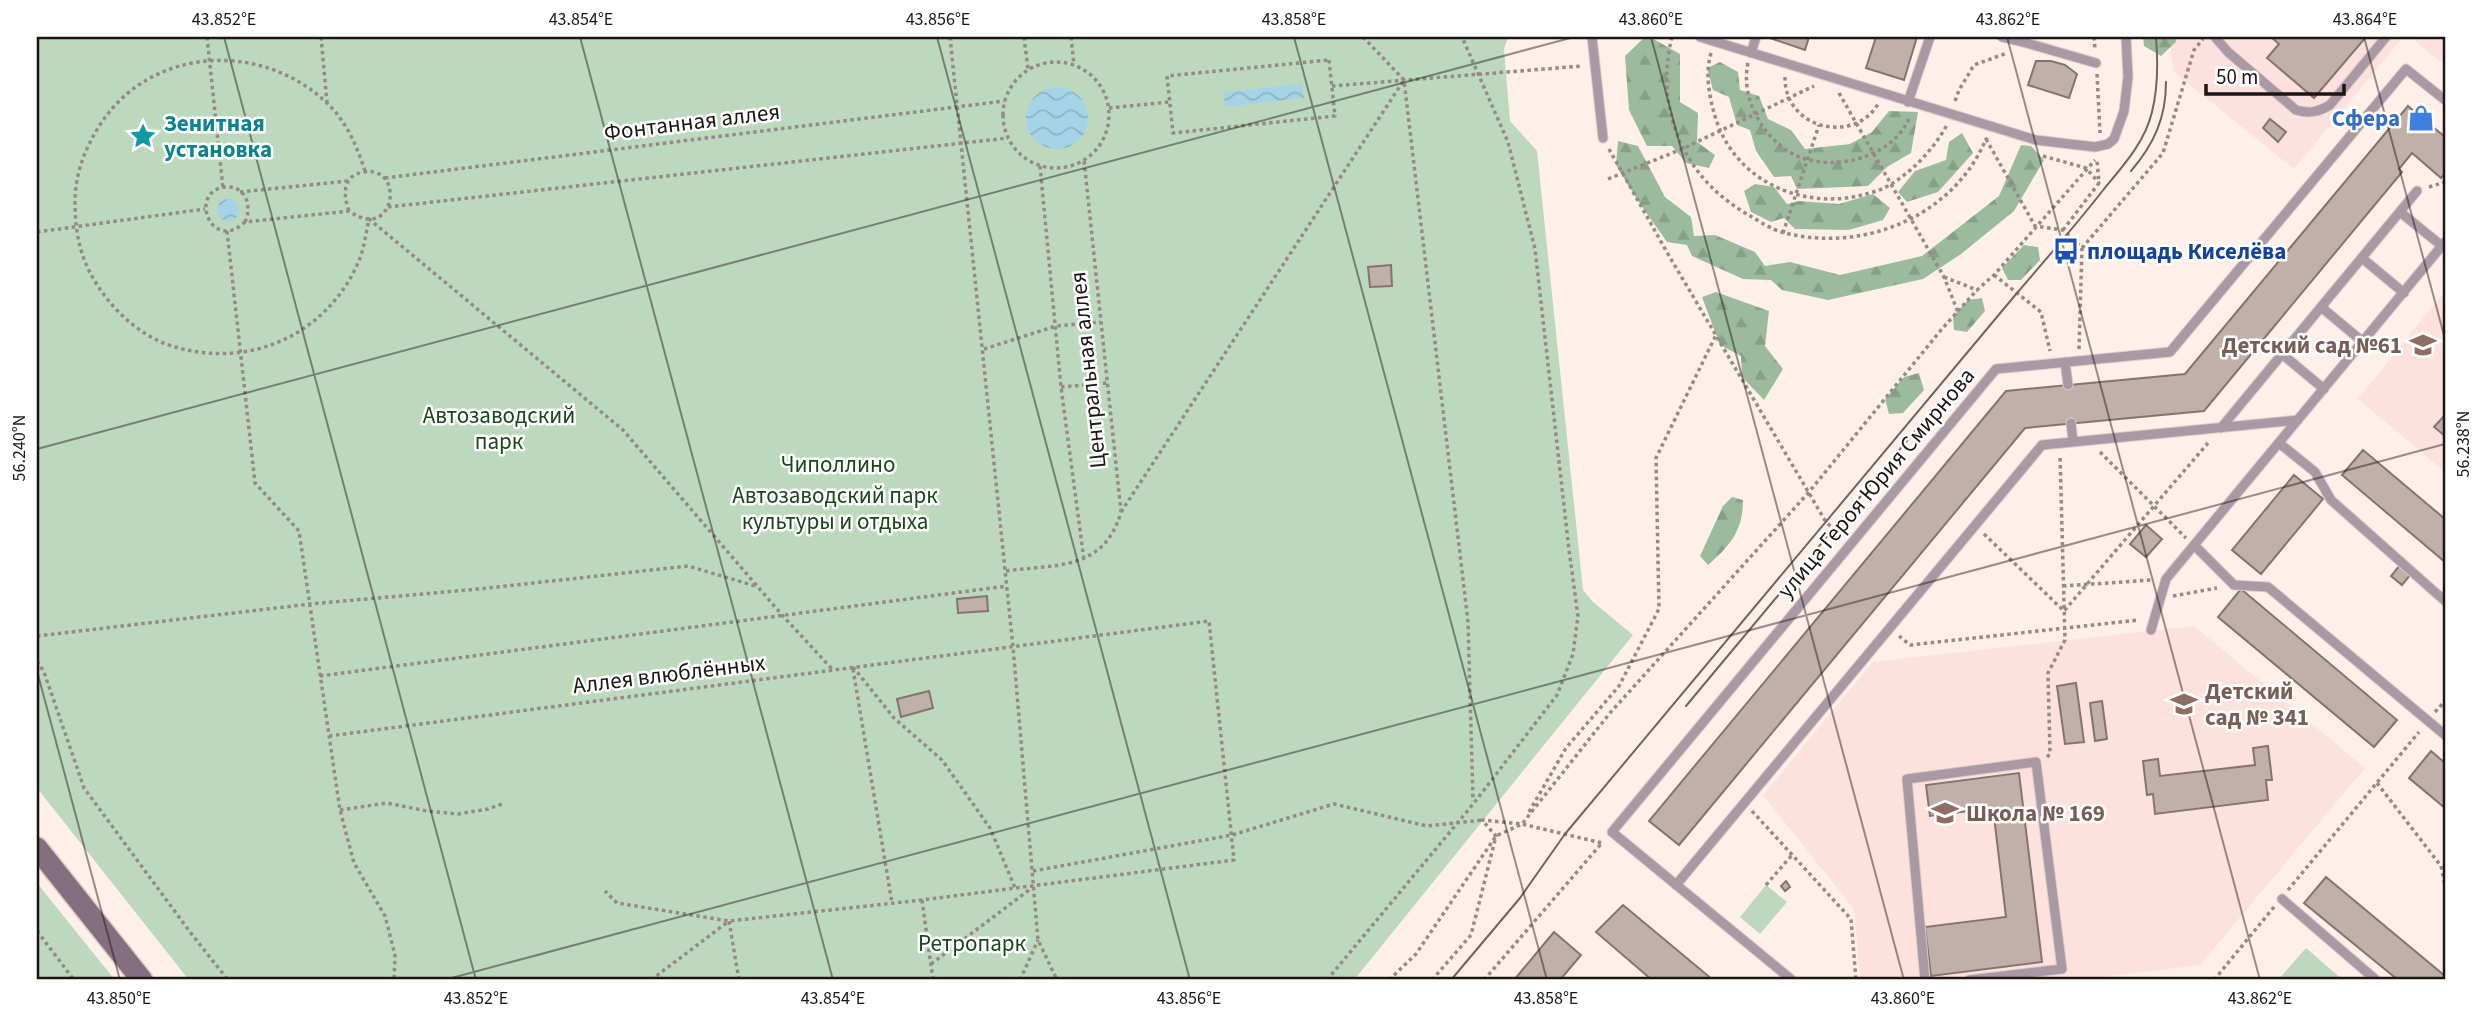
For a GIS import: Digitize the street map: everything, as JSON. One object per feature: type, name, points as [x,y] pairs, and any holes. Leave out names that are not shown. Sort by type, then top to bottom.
[{"type":"street","points":[[37,848],[142,980]]},
{"type":"lane","points":[[1592,37],[1603,138]]},
{"type":"lane","points":[[1700,37],[2036,141],[2095,147],[2108,144],[2118,129],[2124,111],[2128,77],[2126,37]]},
{"type":"lane","points":[[1751,53],[1756,37]]},
{"type":"lane","points":[[1911,103],[1930,37]]},
{"type":"lane","points":[[2002,37],[2025,39],[2096,63]]},
{"type":"lane","points":[[2215,37],[2228,52],[2296,110],[2306,113],[2320,111],[2330,105],[2386,37]]},
{"type":"lane","name":"улица Героя Юрия Смирнова","points":[[1612,832],[1996,369],[2170,352],[2406,69],[2445,100]]},
{"type":"lane","points":[[2221,428],[2417,191]]},
{"type":"lane","points":[[2151,630],[2166,579],[2444,244],[2400,212]]},
{"type":"lane","points":[[2362,258],[2404,293]]},
{"type":"lane","points":[[2321,307],[2363,342]]},
{"type":"lane","points":[[2282,354],[2324,389]]},
{"type":"lane","points":[[2065,362],[2068,385]]},
{"type":"lane","points":[[1676,885],[2042,445],[2298,421]]},
{"type":"lane","points":[[2071,424],[2073,442]]},
{"type":"lane","points":[[2279,443],[2315,472],[2331,500],[2445,601]]},
{"type":"lane","points":[[2194,545],[2234,585],[2268,587],[2445,735]]},
{"type":"lane","points":[[1925,980],[1907,779],[2036,762],[2062,969],[1969,980]]},
{"type":"lane","points":[[1612,832],[1792,980]]},
{"type":"lane","points":[[2281,898],[2376,980]]},
{"type":"path","points":[[207,37],[223,188]]},
{"type":"path","points":[[321,37],[327,103]]},
{"type":"path","points":[[950,37],[1006,571],[1038,940],[1057,980]]},
{"type":"path","points":[[1024,37],[1028,69]]},
{"type":"path","points":[[1071,37],[1074,65]]},
{"type":"path","points":[[1363,37],[1404,80],[1468,622],[1474,803]]},
{"type":"path","points":[[1328,980],[1474,803],[1558,695],[1573,654],[1578,616],[1535,249],[1508,142],[1462,37]]},
{"type":"path","points":[[1672,37],[1667,58],[1667,91],[1672,122],[1682,149],[1706,183],[1730,204],[1783,233],[1816,239],[1853,238],[1882,231],[1911,219],[1947,194],[1967,172],[1979,155],[1991,128]]},
{"type":"path","points":[[2079,361],[2082,248],[2163,153],[2194,50],[2205,37]]},
{"type":"path","points":[[1714,41],[1708,80],[1712,106],[1729,148],[1760,178],[1795,195],[1836,201],[1868,194],[1891,185],[1926,155],[1939,138],[1959,90],[1974,65],[2005,55],[2025,39]]},
{"type":"path","points":[[1751,53],[1747,69],[1748,85],[1755,113],[1775,141],[1808,160],[1846,161],[1873,153],[1887,145],[1905,128],[1911,103]]},
{"type":"path","points":[[369,219],[360,259],[341,294],[313,323],[278,343],[240,353],[201,353],[164,343],[131,324],[104,297],[85,264],[75,227],[75,187],[85,148],[106,114],[135,87],[159,74],[171,68],[210,59],[242,60],[273,68],[302,83],[327,103],[344,124],[357,147],[365,171],[355,174],[348,181],[343,196],[349,211],[358,217],[369,219],[380,216],[388,207],[391,192],[384,178]]},
{"type":"path","points":[[1329,60],[1332,86],[1335,116],[1173,133],[1167,76],[1329,60]]},
{"type":"path","points":[[1053,61],[1074,65],[1094,78],[1102,87],[1109,108],[1108,128],[1102,141],[1084,160],[1063,168],[1040,166],[1021,156],[1007,138],[1002,119],[1004,102],[1015,79],[1028,69],[1053,61]]},
{"type":"path","points":[[1787,64],[1784,79],[1788,98],[1799,116],[1820,124],[1845,126],[1856,123],[1877,106],[1881,94]]},
{"type":"path","points":[[1332,86],[1594,65]]},
{"type":"path","points":[[1608,179],[1682,149],[1830,78],[1944,278],[1958,312]]},
{"type":"path","points":[[1006,571],[1084,560],[1100,550],[1109,539],[1116,530],[1121,512],[1404,80]]},
{"type":"path","name":"Фонтанная аллея","points":[[365,171],[376,172],[384,178],[1004,102]]},
{"type":"path","points":[[1109,108],[1170,102]]},
{"type":"path","points":[[1783,233],[1820,124]]},
{"type":"path","points":[[388,207],[1007,138]]},
{"type":"path","points":[[1603,138],[1826,522],[1851,544]]},
{"type":"path","points":[[1986,139],[1998,143]]},
{"type":"path","points":[[1986,139],[2035,226]]},
{"type":"path","points":[[2036,154],[2086,168],[2099,183]]},
{"type":"path","points":[[2063,230],[2099,183],[2097,158]]},
{"type":"path","name":"Центральная аллея","points":[[1084,160],[1121,512]]},
{"type":"path","name":"Центральная аллея","points":[[1040,166],[1061,387],[1084,560]]},
{"type":"path","points":[[240,192],[348,181]]},
{"type":"path","points":[[245,222],[249,206],[240,192],[229,187],[211,195],[206,215],[214,227],[227,231],[234,230],[245,222],[349,211]]},
{"type":"path","points":[[37,232],[206,209]]},
{"type":"path","points":[[369,219],[623,430],[782,615],[833,670]]},
{"type":"path","points":[[2035,226],[2063,230],[2082,248]]},
{"type":"path","points":[[1389,980],[1416,954],[1496,836],[1522,824],[1610,713],[1809,492],[1958,312],[1994,275],[2035,226]]},
{"type":"path","points":[[227,231],[255,483],[299,531],[340,810],[354,863],[385,916],[395,955],[394,980]]},
{"type":"path","points":[[1994,275],[2040,312],[2053,363]]},
{"type":"path","points":[[1944,278],[1977,290]]},
{"type":"path","points":[[983,349],[1056,326],[1100,322]]},
{"type":"path","points":[[1522,824],[1566,748],[1619,687],[1659,609],[1656,458],[1716,335]]},
{"type":"path","points":[[1061,387],[1107,383]]},
{"type":"path","points":[[2064,611],[2221,428]]},
{"type":"path","points":[[2088,441],[2194,545]]},
{"type":"path","points":[[2036,762],[2045,760],[2050,754],[2048,673],[2065,640],[2060,443]]},
{"type":"path","points":[[1975,525],[2064,611]]},
{"type":"path","points":[[37,636],[310,604],[688,566],[757,586]]},
{"type":"path","points":[[2063,586],[2166,579]]},
{"type":"path","points":[[2161,598],[2234,585]]},
{"type":"path","points":[[320,676],[1007,586]]},
{"type":"path","points":[[1889,628],[1910,645],[2155,619]]},
{"type":"path","name":"Аллея влюблённых","points":[[329,736],[1209,621],[1232,835]]},
{"type":"path","points":[[37,660],[44,672],[84,788],[228,980]]},
{"type":"path","points":[[853,667],[894,718],[942,760],[990,828],[1015,888]]},
{"type":"path","points":[[853,667],[892,903]]},
{"type":"path","points":[[2214,980],[2445,701]]},
{"type":"path","points":[[2377,783],[2441,866],[2445,885]]},
{"type":"path","points":[[340,810],[387,803],[458,814],[502,804]]},
{"type":"path","points":[[1744,803],[1851,919],[1856,980]]},
{"type":"path","points":[[1034,871],[1232,835],[1334,804],[1427,826],[1482,820],[1522,824],[1602,843]]},
{"type":"path","points":[[1482,820],[1496,836]]},
{"type":"path","points":[[1484,980],[1612,832]]},
{"type":"path","points":[[605,891],[617,902],[729,920],[922,900],[1234,860],[1232,835]]},
{"type":"path","points":[[1432,980],[1471,935],[1496,836]]},
{"type":"path","points":[[1766,886],[1792,855]]},
{"type":"path","points":[[932,964],[1035,886]]},
{"type":"path","points":[[922,900],[933,980]]},
{"type":"path","points":[[652,980],[729,920]]},
{"type":"path","points":[[729,920],[739,980]]},
{"type":"path","points":[[37,931],[74,980]]},
{"type":"path","points":[[1020,980],[1038,940]]},
{"type":"path","points":[[2172,980],[2186,980]]},
{"type":"shaded area","points":[[2170,37],[2403,37],[2294,169],[2173,71]]},
{"type":"shaded area","points":[[2410,37],[2445,37],[2445,65]]},
{"type":"shaded area","name":"Детский сад №61","points":[[2445,291],[2445,472],[2358,399]]},
{"type":"shaded area","name":"Школа № 169","points":[[2194,626],[2365,768],[2200,965],[2078,980],[1860,980],[1854,909],[1763,795],[1873,662]]},
{"type":"green space","name":"Автозаводский парк культуры и отдыха","points":[[37,37],[1508,37],[1504,49],[1510,121],[1537,151],[1583,590],[1593,602],[1633,635],[1354,980],[189,980],[37,788]]},
{"type":"green space","points":[[1645,37],[1650,37],[1680,54],[1680,102],[1698,113],[1697,142],[1715,155],[1709,168],[1686,163],[1672,146],[1647,146],[1629,110],[1625,56]]},
{"type":"green space","points":[[2143,37],[2175,37],[2176,42],[2161,56],[2144,46]]},
{"type":"green space","points":[[1720,62],[1738,72],[1740,90],[1759,96],[1768,119],[1791,130],[1805,149],[1850,144],[1872,132],[1889,111],[1918,112],[1911,153],[1887,167],[1868,186],[1797,189],[1791,176],[1774,177],[1756,151],[1750,130],[1737,125],[1729,97],[1713,90],[1707,68]]},
{"type":"green space","points":[[1962,133],[1973,153],[1938,192],[1907,202],[1898,192],[1915,171],[1946,160],[1949,142]]},
{"type":"green space","points":[[1618,141],[1638,146],[1665,197],[1691,217],[1694,236],[1715,235],[1755,252],[1765,266],[1790,262],[1840,275],[1922,256],[1999,196],[2021,145],[2031,146],[2044,160],[2014,211],[1961,254],[1923,279],[1828,300],[1782,290],[1771,280],[1743,279],[1692,256],[1687,245],[1667,242],[1616,165]]},
{"type":"green space","points":[[1755,184],[1774,187],[1787,204],[1799,201],[1839,204],[1873,194],[1890,208],[1883,220],[1849,230],[1795,229],[1784,218],[1771,222],[1751,212],[1744,191]]},
{"type":"green space","points":[[2024,245],[2038,247],[2040,260],[2021,280],[2008,280],[2002,268]]},
{"type":"green space","points":[[1716,292],[1769,311],[1765,346],[1783,369],[1764,400],[1742,377],[1741,356],[1720,345],[1702,297]]},
{"type":"green space","points":[[1982,298],[1985,311],[1967,332],[1954,330],[1953,316],[1968,300]]},
{"type":"green space","points":[[1919,373],[1924,390],[1903,413],[1889,414],[1885,399],[1904,377]]},
{"type":"green space","points":[[1732,497],[1743,500],[1741,520],[1729,544],[1708,565],[1700,556],[1723,506]]},
{"type":"green space","points":[[37,883],[115,980],[37,980]]},
{"type":"green space","points":[[1766,885],[1787,902],[1760,934],[1740,917]]},
{"type":"green space","points":[[2306,948],[2343,980],[2278,980]]},
{"type":"water","points":[[1302,84],[1304,98],[1225,107],[1224,92]]},
{"type":"water","points":[[1057,87],[1079,96],[1088,118],[1079,140],[1057,149],[1035,140],[1026,118],[1035,96]]},
{"type":"water","points":[[224,199],[232,199],[239,206],[239,214],[232,221],[224,221],[217,214],[217,206]]},
{"type":"building","points":[[1767,37],[1809,37],[1805,50]]},
{"type":"building","points":[[1876,37],[1917,37],[1904,80],[1866,68]]},
{"type":"building","points":[[2271,37],[2366,37],[2314,98],[2267,58],[2279,44]]},
{"type":"building","points":[[2036,61],[2065,65],[2077,74],[2069,98],[2028,85]]},
{"type":"building","points":[[2408,106],[2445,137],[2445,173],[2441,178],[2412,153],[2399,169],[2402,172],[2204,411],[2025,428],[1679,845],[1649,821],[2006,391],[2185,374]]},
{"type":"building","points":[[2270,119],[2286,132],[2278,142],[2263,128]]},
{"type":"building","points":[[1391,265],[1392,286],[1370,287],[1368,267]]},
{"type":"building","points":[[2445,415],[2445,436],[2434,427]]},
{"type":"building","points":[[2363,450],[2445,519],[2445,562],[2342,475]]},
{"type":"building","points":[[2294,475],[2323,499],[2261,574],[2232,550]]},
{"type":"building","points":[[2146,525],[2162,539],[2146,557],[2130,544]]},
{"type":"building","points":[[2400,565],[2411,574],[2402,585],[2391,576]]},
{"type":"building","points":[[2241,589],[2397,720],[2374,747],[2218,617]]},
{"type":"building","points":[[987,596],[988,611],[958,613],[957,599]]},
{"type":"building","points":[[2076,683],[2084,742],[2065,744],[2057,686]]},
{"type":"building","points":[[929,691],[933,708],[901,717],[897,699]]},
{"type":"building","points":[[2102,701],[2107,739],[2095,741],[2090,703]]},
{"type":"building","points":[[2268,746],[2272,780],[2266,780],[2268,800],[2155,814],[2153,794],[2147,795],[2143,761],[2158,759],[2160,776],[2255,765],[2253,748]]},
{"type":"building","points":[[2431,751],[2445,763],[2445,808],[2409,778]]},
{"type":"building","points":[[2019,773],[2042,962],[1931,976],[1925,927],[2006,917],[1993,808],[1930,816],[1926,785]]},
{"type":"building","points":[[2326,877],[2445,976],[2445,980],[2398,980],[2304,903]]},
{"type":"building","points":[[1786,881],[1790,887],[1785,891],[1781,886]]},
{"type":"building","points":[[1623,905],[1713,980],[1652,980],[1596,932]]},
{"type":"building","points":[[1554,932],[1581,955],[1560,980],[1514,980]]},
{"type":"tram line","points":[[1451,980],[1520,898],[1565,834],[2126,162],[2139,143],[2152,112],[2157,75],[2156,37]]},
{"type":"tram line","points":[[2131,171],[2157,130],[2164,107],[2166,82]]},
{"type":"tram line","points":[[1686,706],[1930,413]]},
{"type":"place","name":"Сфера","points":[[2421,118]]},
{"type":"place","name":"Зенитная установка","points":[[143,136]]},
{"type":"place","name":"площадь Киселёва","points":[[2066,251]]},
{"type":"place","name":"Детский сад №61","points":[[2423,345]]},
{"type":"place","name":"Детский сад № 341","points":[[2184,704]]},
{"type":"place","name":"Школа № 169","points":[[1945,813]]},
{"type":"park label","name":"Автозаводский парк","points":[[499,428]]},
{"type":"park label","name":"Чиполлино","points":[[838,464]]},
{"type":"park label","name":"Ретропарк","points":[[972,943]]}]
